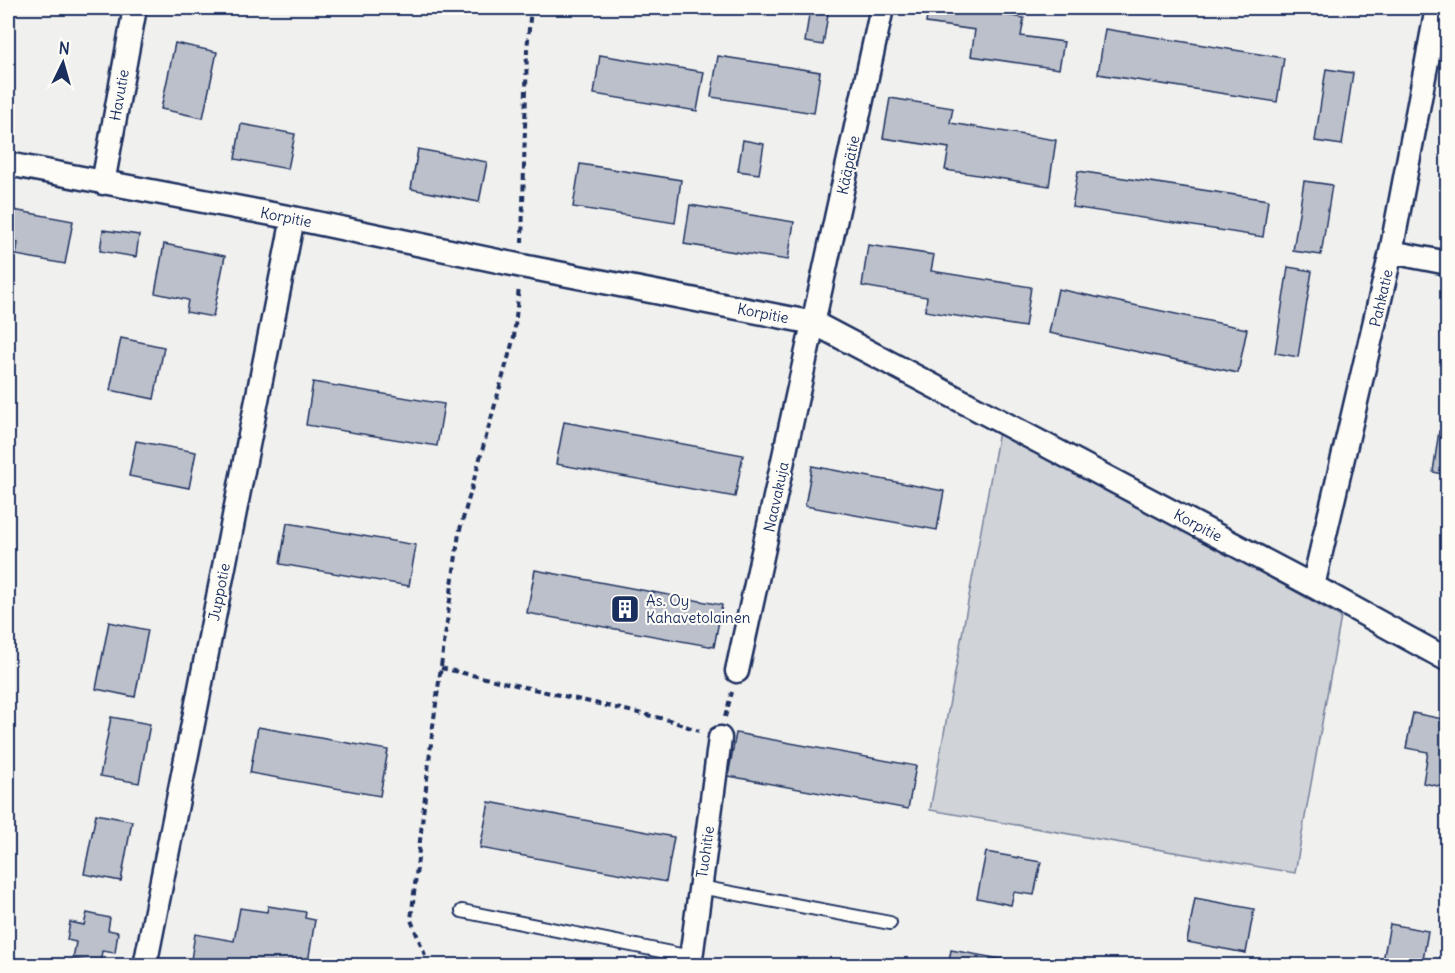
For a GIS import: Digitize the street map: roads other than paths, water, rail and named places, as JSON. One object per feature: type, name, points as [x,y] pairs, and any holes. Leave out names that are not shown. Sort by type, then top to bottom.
[{"type":"street","name":"Havutie","points":[[103,183],[135,8]]},
{"type":"street","name":"Kääpätie","points":[[814,323],[882,8]]},
{"type":"street","name":"Pahkatie","points":[[1313,586],[1392,252],[1437,8]]},
{"type":"street","name":"Korpitie","points":[[8,164],[293,218],[522,266],[814,323],[1313,586],[1448,660]]},
{"type":"street","name":"Juppotie","points":[[146,966],[293,218]]},
{"type":"street","points":[[1392,252],[1448,263]]},
{"type":"street","name":"Naavakuja","points":[[737,671],[814,323]]},
{"type":"street","name":"Tuohitie","points":[[692,963],[720,738]]},
{"type":"lane","points":[[700,886],[890,923]]},
{"type":"lane","points":[[462,911],[692,963]]},
{"type":"place","name":"As. Oy Kahavetolainen","points":[[625,609]]}]
